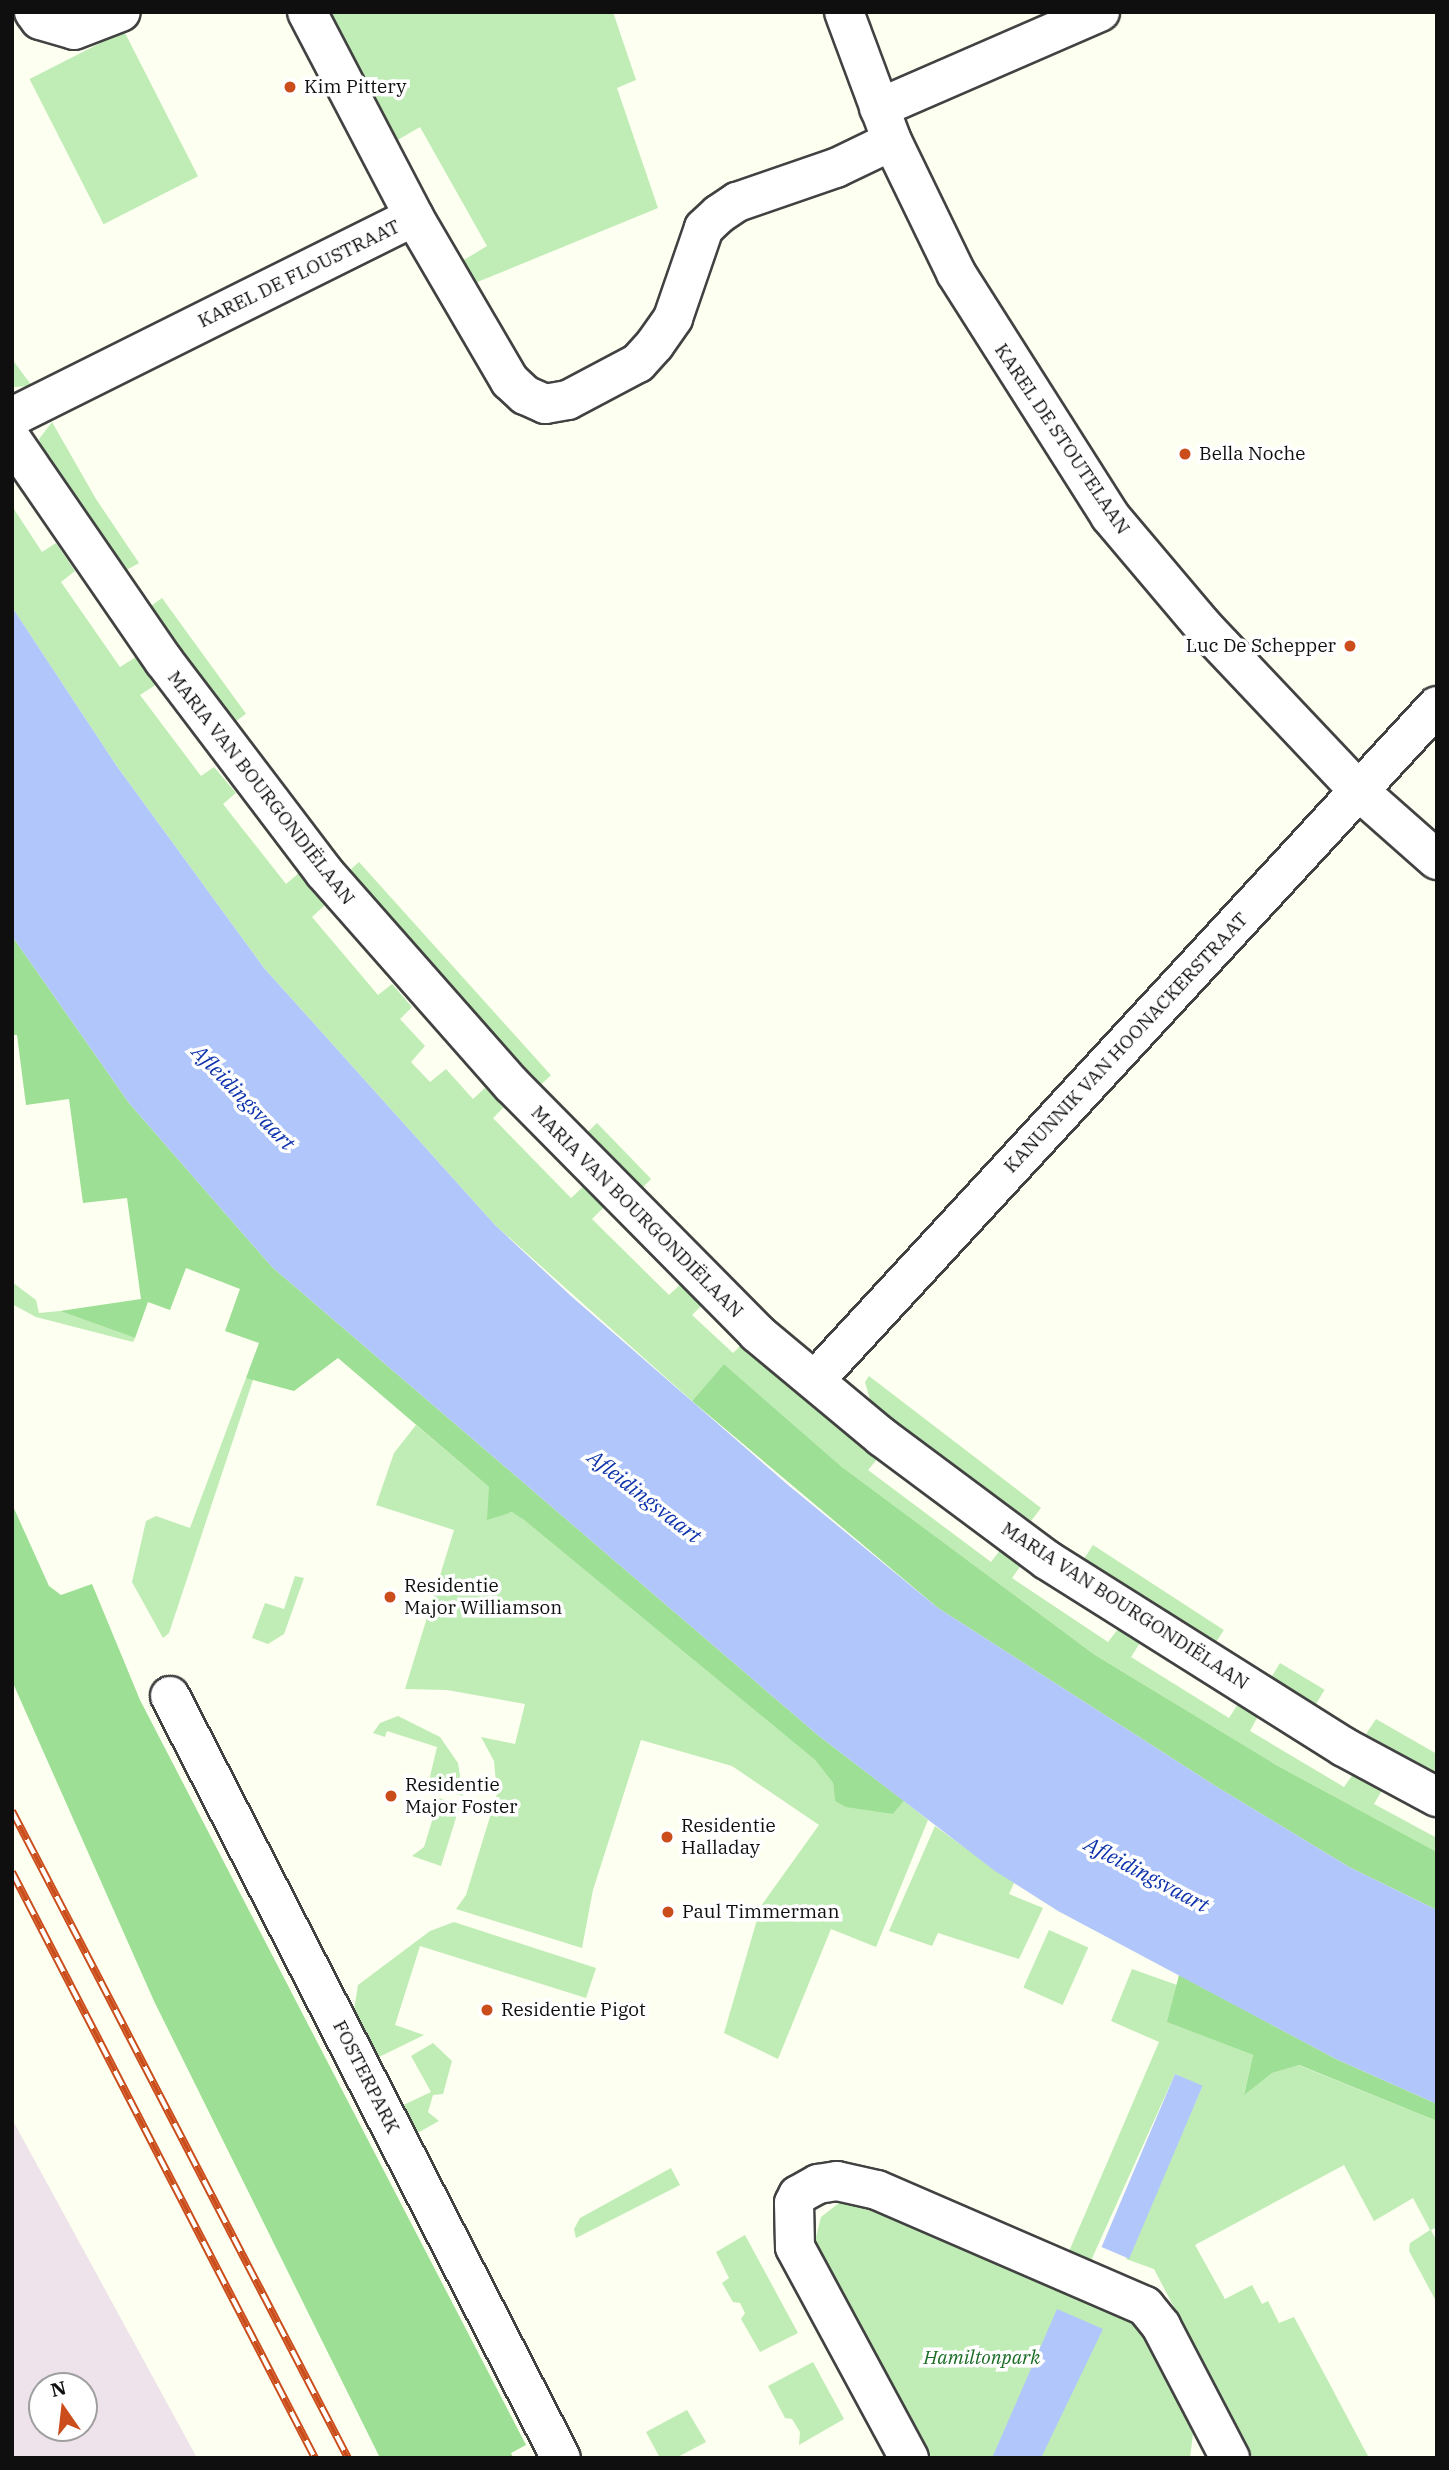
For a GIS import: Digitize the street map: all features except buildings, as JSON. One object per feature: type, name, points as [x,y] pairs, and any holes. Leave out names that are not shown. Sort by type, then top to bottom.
[{"type":"street","points":[[34,12],[40,20],[74,30],[121,12]]},
{"type":"street","points":[[307,12],[414,217]]},
{"type":"street","name":"KAREL DE STOUTELAAN","points":[[844,12],[885,125],[956,273],[1110,516],[1203,626],[1359,791],[1437,860]]},
{"type":"street","name":"KAREL DE FLOUSTRAAT","points":[[12,417],[414,217],[510,382],[525,396],[545,404],[568,400],[638,363],[673,318],[704,229],[719,214],[737,202],[835,168],[885,125],[1100,12]]},
{"type":"street","name":"MARIA VAN BOURGONDIËLAAN","points":[[12,440],[83,549],[244,769],[419,984],[609,1185],[757,1333],[882,1437],[1047,1560],[1344,1748],[1437,1797]]},
{"type":"street","name":"KANUNNIK VAN HOONACKERSTRAAT","points":[[815,1380],[1437,706]]},
{"type":"street","name":"FOSTERPARK","points":[[170,1696],[561,2458]]},
{"type":"street","points":[[909,2458],[795,2247],[794,2203],[798,2195],[818,2184],[838,2181],[877,2190],[1145,2306],[1161,2326],[1230,2458]]},
{"type":"shaded area","points":[[12,2119],[197,2458],[12,2458]]},
{"type":"green space","points":[[325,12],[613,12],[636,80],[617,88],[658,208],[475,283],[459,263],[487,246],[420,127],[389,145]]},
{"type":"green space","points":[[124,31],[198,176],[104,224],[30,79]]},
{"type":"green space","points":[[12,359],[32,386],[12,387]]},
{"type":"green space","points":[[52,422],[96,499],[139,563],[123,572],[55,465],[48,465],[39,439]]},
{"type":"green space","points":[[12,506],[42,552],[56,543],[75,571],[61,582],[120,667],[136,657],[157,684],[140,695],[201,776],[214,767],[236,793],[223,804],[286,884],[299,873],[325,905],[312,917],[378,995],[392,984],[412,1007],[400,1019],[425,1046],[411,1062],[430,1082],[446,1069],[473,1099],[486,1087],[505,1106],[493,1118],[571,1198],[583,1187],[604,1207],[592,1219],[669,1295],[682,1283],[703,1304],[692,1315],[733,1353],[744,1342],[879,1457],[868,1470],[991,1562],[1001,1549],[1022,1564],[1012,1578],[1108,1642],[1118,1629],[1140,1643],[1131,1657],[1229,1718],[1238,1704],[1258,1716],[1250,1731],[1344,1787],[1354,1773],[1382,1790],[1374,1804],[1437,1838],[1437,1852],[1278,1766],[1095,1655],[842,1467],[724,1364],[692,1401],[495,1225],[264,968],[116,765],[12,607]]},
{"type":"green space","points":[[162,598],[246,714],[232,724],[148,608]]},
{"type":"green space","points":[[359,862],[551,1075],[541,1085],[349,871]]},
{"type":"green space","points":[[12,936],[129,1103],[272,1267],[819,1736],[904,1801],[893,1814],[846,1807],[835,1801],[833,1783],[815,1760],[524,1520],[512,1512],[487,1520],[489,1487],[338,1358],[294,1391],[246,1378],[259,1343],[225,1331],[240,1289],[186,1268],[170,1310],[148,1302],[135,1338],[60,1311],[141,1299],[127,1198],[83,1203],[69,1099],[26,1105],[17,1035],[12,1035]]},
{"type":"green space","points":[[597,1123],[651,1179],[640,1190],[586,1133]]},
{"type":"green space","points":[[12,1282],[36,1300],[39,1313],[60,1311],[135,1338],[133,1342],[36,1317],[12,1304]]},
{"type":"green space","points":[[724,1364],[842,1467],[1095,1655],[1278,1766],[1437,1852],[1437,1910],[1349,1867],[1217,1787],[938,1608],[692,1401]]},
{"type":"green space","points":[[869,1376],[1041,1508],[1031,1521],[871,1403],[865,1382]]},
{"type":"green space","points":[[254,1377],[169,1633],[163,1638],[132,1582],[146,1521],[156,1516],[190,1528],[246,1378]]},
{"type":"green space","points":[[416,1425],[489,1487],[501,1514],[513,1512],[524,1520],[815,1760],[833,1783],[835,1801],[893,1814],[904,1801],[928,1820],[876,1947],[831,1929],[778,2059],[724,2033],[761,1906],[819,1825],[732,1766],[641,1740],[593,1890],[582,1948],[456,1909],[466,1895],[497,1794],[494,1761],[481,1737],[515,1744],[525,1704],[447,1690],[405,1689],[454,1530],[376,1505],[394,1453]]},
{"type":"green space","points":[[12,1504],[49,1586],[61,1595],[92,1584],[140,1700],[526,2445],[511,2453],[513,2458],[380,2458],[154,2001],[12,1681]]},
{"type":"green space","points":[[1093,1545],[1224,1630],[1215,1644],[1084,1559]]},
{"type":"green space","points":[[295,1576],[304,1578],[284,1634],[268,1644],[252,1638],[265,1603],[284,1609]]},
{"type":"green space","points":[[1280,1663],[1325,1690],[1315,1705],[1271,1678]]},
{"type":"green space","points":[[398,1716],[440,1737],[458,1763],[463,1796],[428,1785],[437,1747],[387,1731],[385,1737],[373,1733],[380,1723]]},
{"type":"green space","points":[[1376,1719],[1437,1754],[1437,1774],[1366,1734]]},
{"type":"green space","points":[[439,1798],[460,1805],[441,1866],[412,1856],[424,1847]]},
{"type":"green space","points":[[935,1826],[1014,1883],[1009,1894],[1043,1908],[1019,1959],[938,1933],[932,1946],[889,1931]]},
{"type":"green space","points":[[454,1922],[596,1968],[586,1998],[420,1946],[395,2025],[424,2035],[375,2059],[353,2016],[358,1985],[430,1931]]},
{"type":"green space","points":[[1049,1930],[1088,1947],[1063,2005],[1023,1988]]},
{"type":"green space","points":[[1132,1969],[1177,1985],[1168,2022],[1253,2055],[1244,2094],[1272,2073],[1298,2065],[1437,2121],[1437,2227],[1431,2230],[1437,2242],[1437,2303],[1409,2251],[1410,2243],[1430,2230],[1413,2198],[1374,2221],[1344,2165],[1195,2245],[1225,2299],[1252,2285],[1262,2304],[1268,2301],[1279,2323],[1294,2317],[1369,2458],[1253,2458],[1154,2269],[1126,2259],[1202,2087],[1175,2074],[1089,2265],[1067,2256],[1159,2042],[1111,2021]]},
{"type":"green space","points":[[1179,1975],[1336,2059],[1437,2104],[1437,2121],[1299,2065],[1272,2073],[1244,2095],[1253,2055],[1167,2022]]},
{"type":"green space","points":[[433,2043],[452,2061],[443,2094],[433,2095],[428,2112],[439,2121],[412,2136],[397,2108],[431,2092],[411,2056]]},
{"type":"green space","points":[[671,2168],[680,2185],[576,2238],[574,2229],[580,2218]]},
{"type":"green space","name":"Hamiltonpark","points":[[856,2201],[1127,2313],[1143,2328],[1193,2434],[1190,2458],[922,2458],[814,2245],[821,2217],[839,2203]]},
{"type":"green space","points":[[745,2235],[798,2333],[760,2352],[741,2319],[745,2313],[740,2303],[733,2302],[722,2283],[729,2278],[716,2252]]},
{"type":"green space","points":[[813,2362],[844,2419],[799,2445],[800,2432],[792,2419],[785,2418],[768,2386]]},
{"type":"green space","points":[[687,2410],[706,2442],[676,2458],[660,2458],[646,2432]]},
{"type":"water","name":"Afleidingsvaart","points":[[12,607],[116,765],[264,968],[495,1225],[571,1296],[788,1485],[938,1608],[1217,1787],[1349,1867],[1437,1910],[1437,2104],[1336,2059],[1058,1911],[995,1871],[819,1736],[272,1267],[129,1103],[12,936]]},
{"type":"water","points":[[1175,2074],[1203,2086],[1129,2259],[1102,2247]]},
{"type":"water","points":[[1057,2309],[1103,2329],[1041,2458],[992,2458]]},
{"type":"railway","points":[[12,1811],[348,2458]]},
{"type":"railway","points":[[12,1872],[315,2458]]},
{"type":"place","name":"Kim Pittery","points":[[290,87]]},
{"type":"place","name":"Bella Noche","points":[[1185,454]]},
{"type":"place","name":"Luc De Schepper","points":[[1350,646]]},
{"type":"place","name":"Residentie Major Williamson","points":[[390,1597]]},
{"type":"place","name":"Residentie Major Foster","points":[[391,1796]]},
{"type":"place","name":"Residentie Halladay","points":[[667,1837]]},
{"type":"place","name":"Paul Timmerman","points":[[668,1912]]},
{"type":"place","name":"Residentie Pigot","points":[[487,2010]]}]
